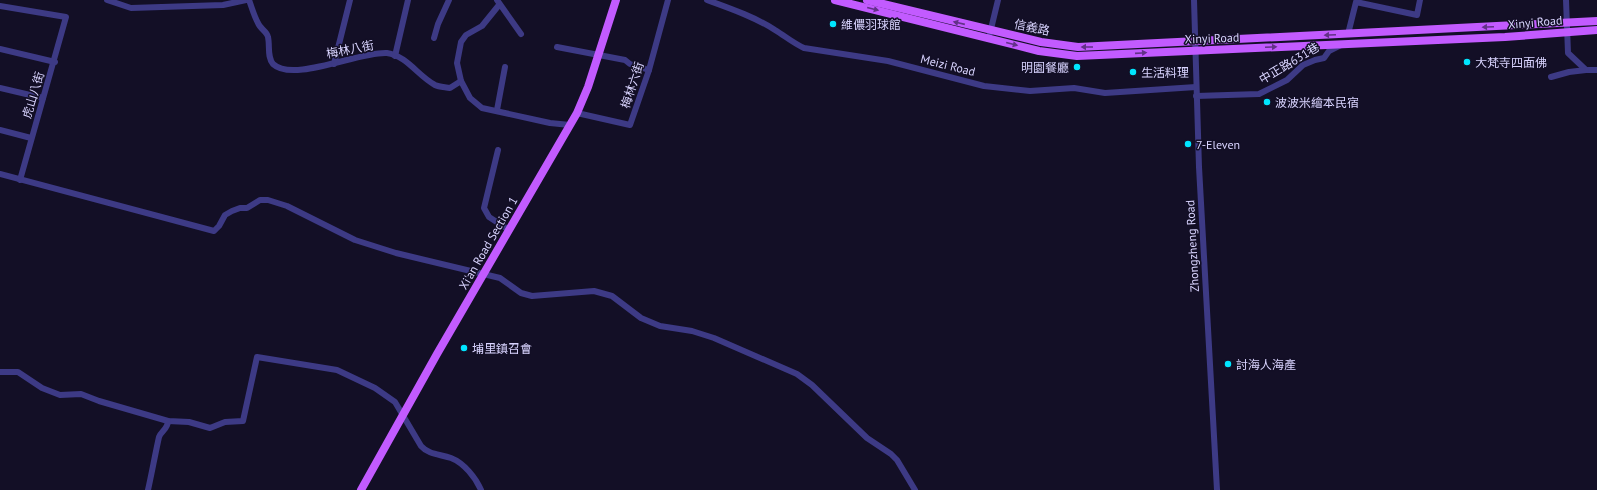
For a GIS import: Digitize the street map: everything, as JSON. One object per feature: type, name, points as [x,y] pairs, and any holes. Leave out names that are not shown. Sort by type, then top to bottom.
[{"type":"main road","name":"Xi'an Road Section 1","points":[[361,490],[483,274],[577,113],[588,87],[616,0]]},
{"type":"main road","name":"Xinyi Road","points":[[835,0],[1039,51],[1077,56],[1348,34],[1597,21]]},
{"type":"main road","name":"信義路","points":[[866,0],[1041,42],[1078,47],[1195,46]]},
{"type":"main road","name":"Xinyi Road","points":[[1195,46],[1343,44],[1505,37],[1597,30]]},
{"type":"main road","points":[[1380,32],[1380,42]]},
{"type":"street","points":[[107,0],[131,8],[223,5],[242,1]]},
{"type":"street","name":"梅林八街","points":[[250,0],[258,24],[267,34],[269,52],[273,64],[292,70],[334,64],[374,54],[387,54],[395,56],[415,68],[436,85],[450,88],[461,81]]},
{"type":"street","points":[[334,64],[350,0]]},
{"type":"street","points":[[395,56],[408,0]]},
{"type":"street","points":[[434,38],[438,24],[449,0]]},
{"type":"street","name":"梅林六街","points":[[577,113],[630,125],[649,70],[668,0]]},
{"type":"street","name":"Meizi Road","points":[[707,0],[761,22],[804,48],[888,61],[984,86],[1030,91],[1074,88],[1105,94],[1196,87]]},
{"type":"street","points":[[989,39],[998,0]]},
{"type":"street","name":"Zhongzheng Road","points":[[1194,0],[1196,96],[1217,490]]},
{"type":"street","points":[[1348,34],[1359,1],[1417,15],[1420,0]]},
{"type":"street","points":[[1566,0],[1568,54],[1586,70]]},
{"type":"street","points":[[521,34],[498,3],[482,26],[466,35],[461,42],[457,63],[461,81],[470,98],[475,104],[482,108],[497,110],[550,123],[570,125]]},
{"type":"street","name":"虎山八街","points":[[0,6],[66,17],[55,62],[31,138],[20,180]]},
{"type":"street","name":"中正路631巷","points":[[1196,96],[1259,94],[1287,80],[1303,65],[1324,58],[1329,51],[1343,44]]},
{"type":"street","points":[[557,47],[624,60],[630,64],[649,70]]},
{"type":"street","points":[[0,49],[55,62]]},
{"type":"street","points":[[497,110],[505,67]]},
{"type":"street","points":[[1551,78],[1569,72],[1597,70]]},
{"type":"street","points":[[0,88],[43,98]]},
{"type":"street","points":[[0,130],[31,138]]},
{"type":"street","points":[[498,150],[484,208],[489,217],[509,230]]},
{"type":"street","points":[[0,174],[214,231],[225,215],[240,208],[247,208],[260,200],[268,200],[287,206],[355,240],[396,252],[500,278],[521,293],[532,296],[581,290],[594,291],[612,296],[641,318],[660,326],[692,331],[714,338],[797,374],[812,385],[867,438],[891,454],[897,460],[915,490]]},
{"type":"street","points":[[0,372],[18,372],[42,388],[60,395],[81,394],[99,401],[168,421],[189,422],[210,428],[225,422],[243,421],[251,377],[257,357],[260,356],[337,370],[386,395],[395,402],[425,450],[451,458],[461,464],[471,474],[481,490]]},
{"type":"street","points":[[148,490],[159,445],[159,437],[168,426],[168,421]]},
{"type":"place","name":"維儂羽球館","points":[[833,24]]},
{"type":"place","name":"大梵寺四面佛","points":[[1467,62]]},
{"type":"place","name":"明園餐廳","points":[[1077,67]]},
{"type":"place","name":"生活料理","points":[[1133,72]]},
{"type":"place","name":"波波米繪本民宿","points":[[1267,102]]},
{"type":"place","name":"7-Eleven","points":[[1188,144]]},
{"type":"place","name":"埔里鎮召會","points":[[464,348]]},
{"type":"place","name":"討海人海產","points":[[1228,364]]}]
